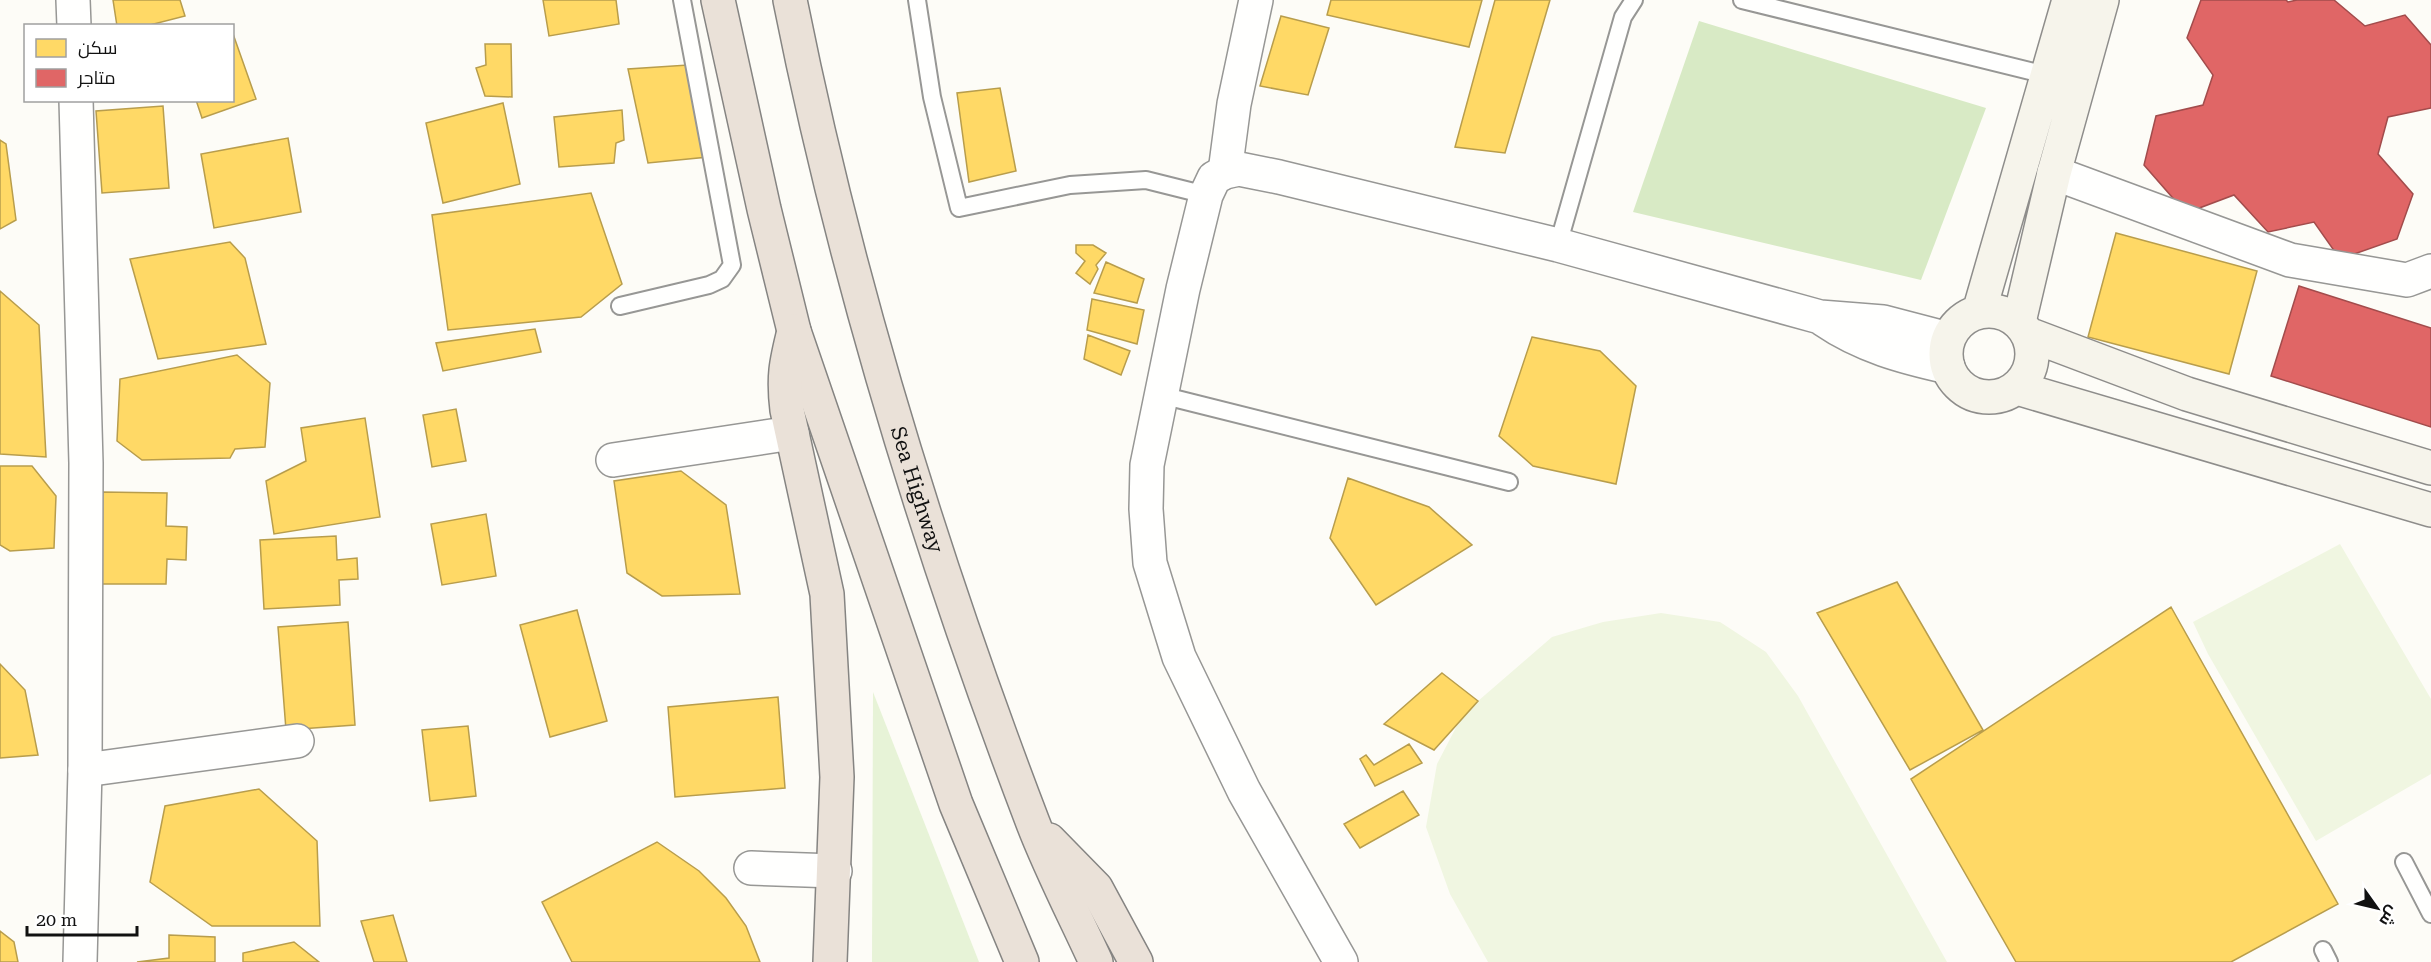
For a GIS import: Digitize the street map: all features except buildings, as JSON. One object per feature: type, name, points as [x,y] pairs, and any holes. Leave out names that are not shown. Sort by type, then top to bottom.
[{"type":"highway","points":[[717,0],[761,198],[794,331],[956,804],[1022,962]]},
{"type":"highway","name":"Sea Highway","points":[[790,0],[807,87],[856,289],[936,551],[1034,825],[1096,962]]},
{"type":"highway","points":[[794,331],[783,382],[827,594],[837,777],[830,962]]},
{"type":"highway","points":[[1034,825],[1096,888],[1136,962]]},
{"type":"main road","points":[[1978,312],[2069,0]]},
{"type":"main road","points":[[2102,0],[2054,173],[2024,328],[2032,348],[2032,363],[2017,388],[2004,395],[1991,398],[1976,396],[1964,390],[1953,380],[1948,353],[1955,327],[1965,318],[1978,312],[1993,310],[2007,314],[2024,328],[2187,394],[2431,468]]},
{"type":"main road","points":[[2017,388],[2431,510]]},
{"type":"street","points":[[73,0],[74,24]]},
{"type":"street","points":[[1256,0],[1234,104],[1161,395],[1147,465],[1146,509],[1150,563],[1179,657],[1244,791],[1341,962]]},
{"type":"street","points":[[76,102],[86,463],[85,770],[80,962]]},
{"type":"street","points":[[1215,183],[1239,169],[1279,177],[1558,245],[1820,317],[1883,322],[1948,353]]},
{"type":"street","points":[[2054,173],[2290,260],[2407,280],[2431,271]]},
{"type":"street","points":[[613,460],[792,433]]},
{"type":"street","points":[[85,770],[297,741]]},
{"type":"street","points":[[751,868],[835,871]]},
{"type":"lane","points":[[620,306],[709,285],[722,279],[732,265],[682,0]]},
{"type":"lane","points":[[916,0],[932,97],[959,208],[1070,185],[1146,180],[1215,183]]},
{"type":"lane","points":[[1558,245],[1623,17],[1634,0]]},
{"type":"lane","points":[[1742,0],[2046,75]]},
{"type":"lane","points":[[1161,395],[1509,482]]},
{"type":"lane","points":[[2404,862],[2431,914]]},
{"type":"green space","points":[[1699,21],[1986,108],[1921,280],[1633,212]]},
{"type":"green space","points":[[2340,544],[2431,699],[2431,774],[2316,841],[2208,654],[2193,622]]},
{"type":"green space","points":[[1661,613],[1720,622],[1766,652],[1798,696],[1947,962],[1488,962],[1450,894],[1426,827],[1437,764],[1463,714],[1552,637],[1603,622]]},
{"type":"green space","points":[[873,692],[979,962],[872,962]]}]
